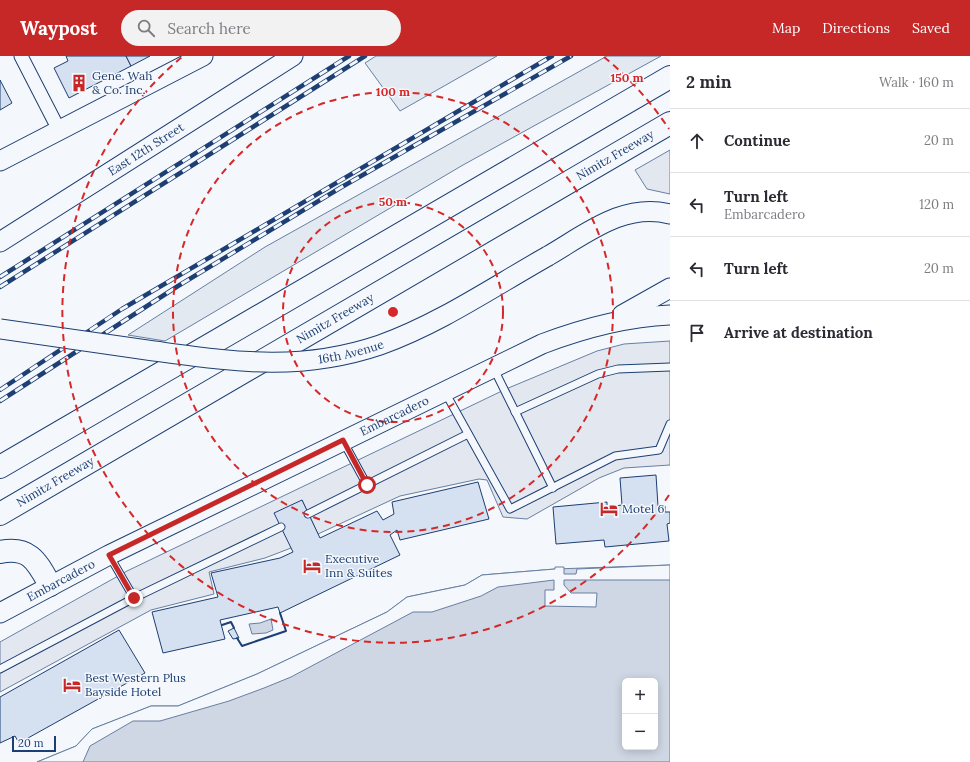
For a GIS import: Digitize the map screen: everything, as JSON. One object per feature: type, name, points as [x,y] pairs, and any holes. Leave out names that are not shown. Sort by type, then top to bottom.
[{"type":"highway","points":[[0,467],[670,78]]},
{"type":"highway","name":"Nimitz Freeway","points":[[0,514],[670,123]]},
{"type":"highway","points":[[0,552],[21,550],[37,562],[50,585]]},
{"type":"main road","points":[[0,161],[202,56]]},
{"type":"main road","name":"East 12th Street","points":[[0,242],[293,56]]},
{"type":"main road","name":"16th Avenue","points":[[0,329],[230,361],[282,363],[324,359],[380,345],[419,328],[621,215],[646,211],[670,214]]},
{"type":"main road","points":[[610,322],[670,288]]},
{"type":"main road","name":"Embarcadero","points":[[0,614],[50,585],[109,555],[542,344],[574,331],[610,322],[645,316],[670,315]]},
{"type":"street","points":[[21,56],[59,130]]},
{"type":"lane","points":[[493,367],[553,488]]},
{"type":"lane","points":[[515,412],[598,374],[618,368],[670,367]]},
{"type":"lane","points":[[445,392],[510,509],[615,456],[659,450],[670,424]]},
{"type":"lane","points":[[308,514],[468,434]]},
{"type":"lane","points":[[343,440],[367,485]]},
{"type":"lane","points":[[0,669],[134,598],[281,527]]},
{"type":"lane","points":[[109,555],[134,598]]},
{"type":"shaded area","points":[[376,56],[497,56],[400,111],[365,63]]},
{"type":"shaded area","points":[[607,56],[661,56],[463,165],[165,341],[128,335],[265,247]]},
{"type":"shaded area","points":[[670,150],[670,194],[647,189],[635,170]]},
{"type":"shaded area","points":[[670,341],[670,465],[624,468],[599,478],[527,519],[503,517],[487,480],[479,479],[400,496],[318,534],[302,500],[291,548],[265,558],[209,572],[214,594],[151,610],[0,692],[0,642],[127,571],[506,389],[597,351],[624,344]]},
{"type":"shaded area","points":[[670,565],[670,762],[37,762],[76,746],[92,729],[151,706],[178,706],[257,674],[387,612],[407,597],[465,585],[482,575],[555,569]]},
{"type":"shaded area","points":[[271,619],[273,630],[266,633],[252,634],[249,624],[260,623]]},
{"type":"pier","points":[[670,565],[670,580],[564,580],[564,585],[571,593],[597,593],[596,607],[545,606],[545,590],[554,590],[554,580],[498,587],[481,596],[432,612],[413,612],[291,677],[264,688],[229,701],[160,721],[133,721],[90,746],[83,762],[37,762],[76,746],[92,729],[151,706],[178,706],[257,674],[387,612],[407,597],[465,585],[482,575],[555,569],[555,567],[564,567],[564,574],[576,574],[577,569]]},
{"type":"building","name":"Gene. Wah & Co. Inc.","points":[[66,56],[126,56],[131,66],[69,98],[54,68],[68,61]]},
{"type":"building","points":[[126,56],[150,56],[131,66]]},
{"type":"building","points":[[0,80],[12,103],[0,110]]},
{"type":"building","name":"Motel 6","points":[[656,475],[658,506],[665,506],[665,512],[670,512],[670,523],[667,524],[669,541],[605,547],[604,540],[556,544],[553,507],[607,502],[607,507],[622,505],[620,478]]},
{"type":"building","name":"Executive Inn & Suites","points":[[478,482],[489,519],[400,540],[397,530],[390,535],[400,555],[280,613],[278,607],[220,620],[225,639],[163,653],[152,612],[218,597],[211,573],[280,558],[293,552],[274,513],[302,500],[320,538],[377,511],[383,520],[394,514],[392,502]]},
{"type":"building","points":[[234,628],[239,638],[233,639],[228,631]]},
{"type":"building","name":"Best Western Plus Bayside Hotel","points":[[119,630],[145,673],[19,743],[15,736],[0,743],[0,697]]},
{"type":"railway","points":[[0,277],[349,56]]},
{"type":"railway","points":[[0,287],[365,56]]},
{"type":"railway","points":[[0,390],[122,309],[552,56]]},
{"type":"railway","points":[[0,401],[178,286],[340,188],[571,56]]},
{"type":"wall","points":[[237,638],[242,646],[286,631],[280,613]]},
{"type":"wall","points":[[222,625],[231,622],[234,628]]},
{"type":"place","name":"Gene. Wah & Co. Inc.","points":[[79,83]]},
{"type":"place","name":"Motel 6","points":[[609,509]]},
{"type":"place","name":"Executive Inn & Suites","points":[[312,566]]},
{"type":"place","name":"Best Western Plus Bayside Hotel","points":[[72,685]]},
{"type":"route","points":[[134,598],[109,555],[343,440],[367,485]]}]
